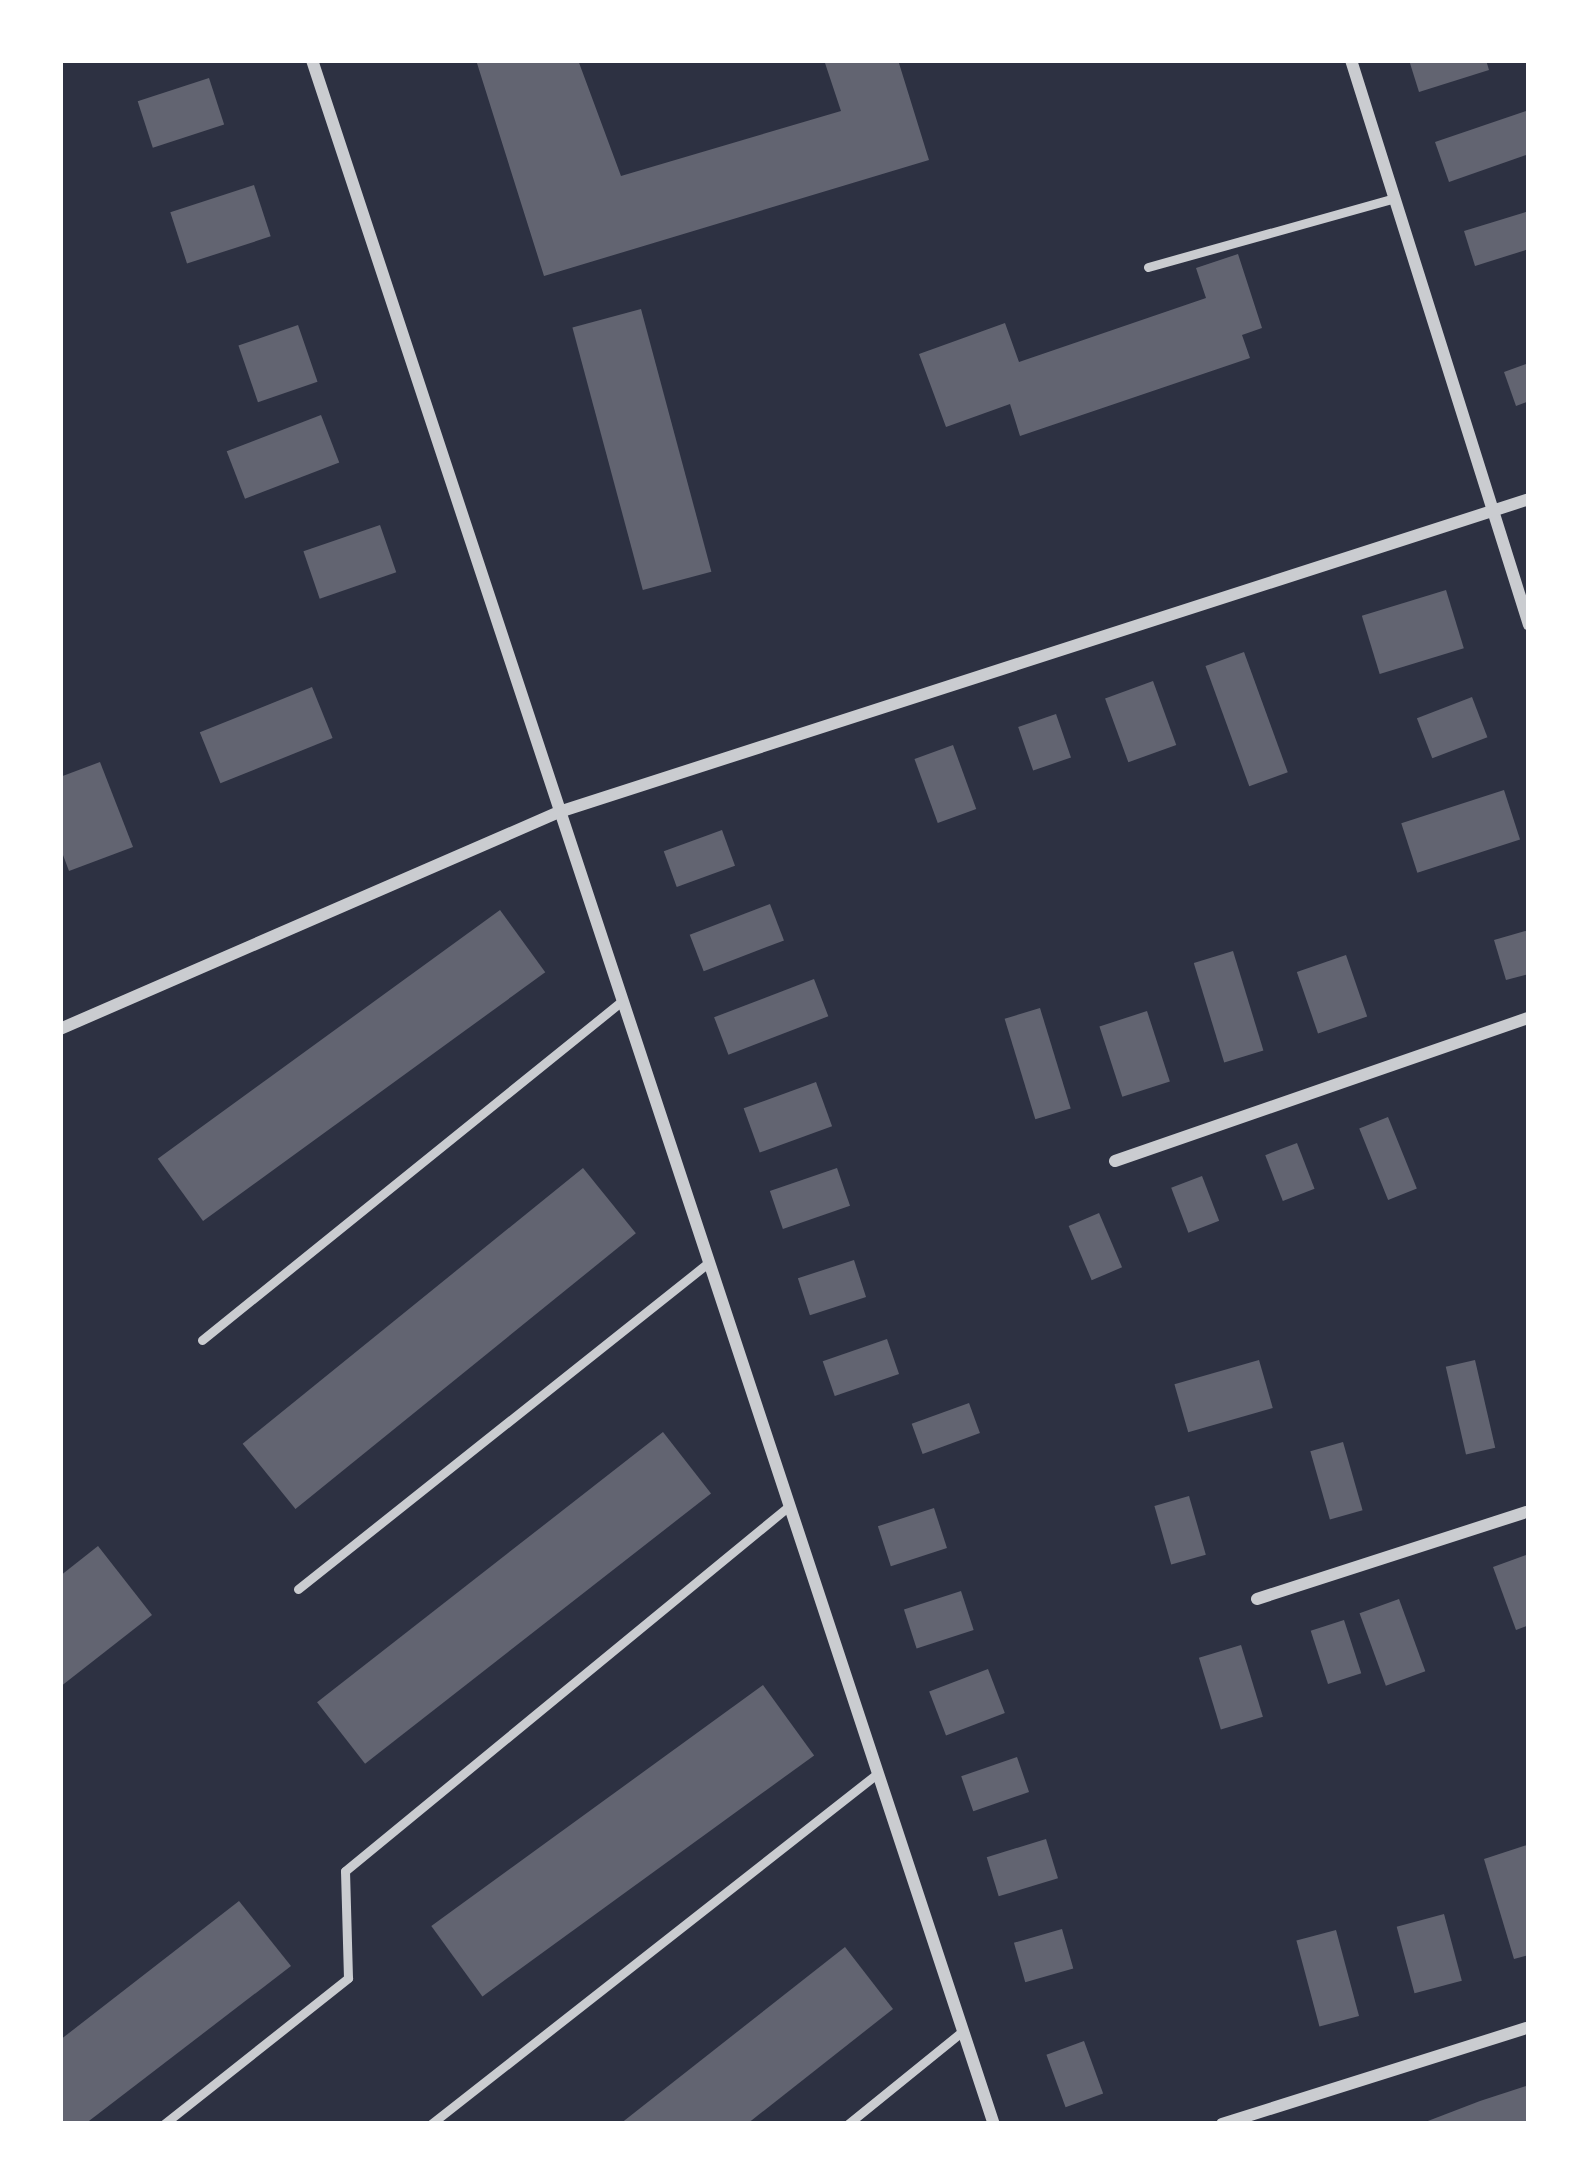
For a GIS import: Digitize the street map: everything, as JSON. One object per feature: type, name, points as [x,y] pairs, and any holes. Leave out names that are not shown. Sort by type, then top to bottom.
[{"type":"street","points":[[313,60],[994,2124]]},
{"type":"street","points":[[1351,60],[1529,626]]},
{"type":"street","points":[[60,1029],[559,812],[1529,500]]},
{"type":"street","points":[[1115,1161],[1529,1018]]},
{"type":"street","points":[[1257,1599],[1529,1511]]},
{"type":"street","points":[[1222,2124],[1529,2026]]},
{"type":"lane","points":[[1148,267],[1395,198]]},
{"type":"lane","points":[[202,1340],[622,1001]]},
{"type":"lane","points":[[298,1589],[708,1263]]},
{"type":"lane","points":[[164,2124],[348,1978],[345,1871],[789,1506]]},
{"type":"lane","points":[[431,2124],[878,1773]]},
{"type":"lane","points":[[848,2124],[963,2031]]},
{"type":"building","points":[[476,60],[578,60],[621,176],[841,111],[824,60],[898,60],[929,160],[544,276]]},
{"type":"building","points":[[1409,60],[1486,60],[1489,70],[1419,92]]},
{"type":"building","points":[[209,78],[224,125],[153,148],[138,101]]},
{"type":"building","points":[[1529,110],[1529,154],[1449,182],[1435,142]]},
{"type":"building","points":[[254,185],[271,236],[187,264],[170,212]]},
{"type":"building","points":[[1529,211],[1529,249],[1475,266],[1464,231]]},
{"type":"building","points":[[1238,254],[1262,328],[1242,335],[1250,358],[1020,436],[1010,404],[946,427],[919,354],[1005,323],[1019,362],[1206,298],[1196,268]]},
{"type":"building","points":[[641,309],[711,572],[643,590],[572,327]]},
{"type":"building","points":[[298,325],[318,382],[258,402],[238,346]]},
{"type":"building","points":[[1529,363],[1529,401],[1516,406],[1504,372]]},
{"type":"building","points":[[321,415],[339,463],[245,499],[227,451]]},
{"type":"building","points":[[380,525],[396,572],[320,599],[303,551]]},
{"type":"building","points":[[1446,590],[1464,648],[1380,674],[1362,616]]},
{"type":"building","points":[[1244,652],[1288,772],[1249,786],[1205,666]]},
{"type":"building","points":[[1153,681],[1176,745],[1128,762],[1105,698]]},
{"type":"building","points":[[312,687],[333,738],[220,783],[200,732]]},
{"type":"building","points":[[1472,697],[1487,737],[1432,758],[1417,718]]},
{"type":"building","points":[[1056,714],[1071,757],[1033,771],[1018,727]]},
{"type":"building","points":[[953,745],[976,809],[938,823],[914,759]]},
{"type":"building","points":[[100,762],[133,847],[69,871],[60,847],[60,777]]},
{"type":"building","points":[[1504,790],[1520,839],[1417,873],[1401,823]]},
{"type":"building","points":[[722,830],[735,866],[677,887],[664,851]]},
{"type":"building","points":[[770,904],[784,940],[704,971],[690,935]]},
{"type":"building","points":[[500,910],[545,972],[203,1221],[158,1159]]},
{"type":"building","points":[[1529,930],[1529,974],[1506,980],[1494,940]]},
{"type":"building","points":[[1233,951],[1263,1050],[1224,1062],[1194,963]]},
{"type":"building","points":[[1346,955],[1367,1016],[1318,1033],[1297,972]]},
{"type":"building","points":[[814,979],[828,1016],[728,1055],[714,1017]]},
{"type":"building","points":[[1040,1008],[1071,1108],[1035,1119],[1005,1019]]},
{"type":"building","points":[[1147,1011],[1170,1081],[1122,1097],[1099,1026]]},
{"type":"building","points":[[816,1082],[832,1126],[760,1153],[744,1108]]},
{"type":"building","points":[[1388,1117],[1417,1188],[1388,1200],[1359,1129]]},
{"type":"building","points":[[1297,1143],[1315,1189],[1283,1201],[1265,1155]]},
{"type":"building","points":[[583,1168],[636,1233],[295,1509],[243,1444]]},
{"type":"building","points":[[837,1168],[850,1206],[783,1229],[770,1191]]},
{"type":"building","points":[[1202,1176],[1219,1221],[1188,1233],[1171,1188]]},
{"type":"building","points":[[1099,1213],[1122,1267],[1092,1280],[1069,1226]]},
{"type":"building","points":[[854,1260],[866,1297],[810,1315],[798,1278]]},
{"type":"building","points":[[887,1339],[899,1374],[835,1396],[823,1361]]},
{"type":"building","points":[[1259,1360],[1273,1408],[1188,1432],[1174,1384]]},
{"type":"building","points":[[1475,1360],[1495,1448],[1466,1454],[1446,1367]]},
{"type":"building","points":[[969,1403],[980,1433],[923,1454],[912,1424]]},
{"type":"building","points":[[663,1432],[711,1493],[365,1764],[317,1702]]},
{"type":"building","points":[[1343,1442],[1363,1510],[1330,1520],[1310,1451]]},
{"type":"building","points":[[1189,1496],[1206,1555],[1171,1565],[1154,1506]]},
{"type":"building","points":[[934,1508],[947,1548],[891,1566],[878,1526]]},
{"type":"building","points":[[98,1546],[152,1615],[60,1687],[60,1576]]},
{"type":"building","points":[[1529,1554],[1529,1625],[1516,1630],[1493,1567]]},
{"type":"building","points":[[961,1591],[974,1630],[917,1649],[904,1610]]},
{"type":"building","points":[[1399,1599],[1425,1671],[1386,1686],[1360,1613]]},
{"type":"building","points":[[1344,1620],[1361,1673],[1328,1684],[1311,1631]]},
{"type":"building","points":[[1241,1645],[1263,1717],[1221,1730],[1199,1658]]},
{"type":"building","points":[[988,1669],[1005,1713],[946,1735],[929,1692]]},
{"type":"building","points":[[763,1685],[814,1755],[482,1996],[431,1926]]},
{"type":"building","points":[[1017,1757],[1029,1792],[973,1811],[961,1776]]},
{"type":"building","points":[[1046,1839],[1058,1878],[999,1896],[987,1857]]},
{"type":"building","points":[[1527,1845],[1529,1955],[1514,1959],[1484,1859]]},
{"type":"building","points":[[239,1901],[291,1966],[85,2124],[60,2124],[60,2040]]},
{"type":"building","points":[[1444,1914],[1462,1981],[1415,1993],[1397,1927]]},
{"type":"building","points":[[1062,1929],[1073,1968],[1025,1982],[1014,1943]]},
{"type":"building","points":[[1336,1930],[1359,2016],[1319,2027],[1296,1941]]},
{"type":"building","points":[[845,1947],[893,2009],[747,2124],[620,2124]]},
{"type":"building","points":[[1084,2041],[1103,2094],[1066,2107],[1046,2055]]},
{"type":"building","points":[[1529,2085],[1529,2124],[1420,2124],[1480,2101]]}]
